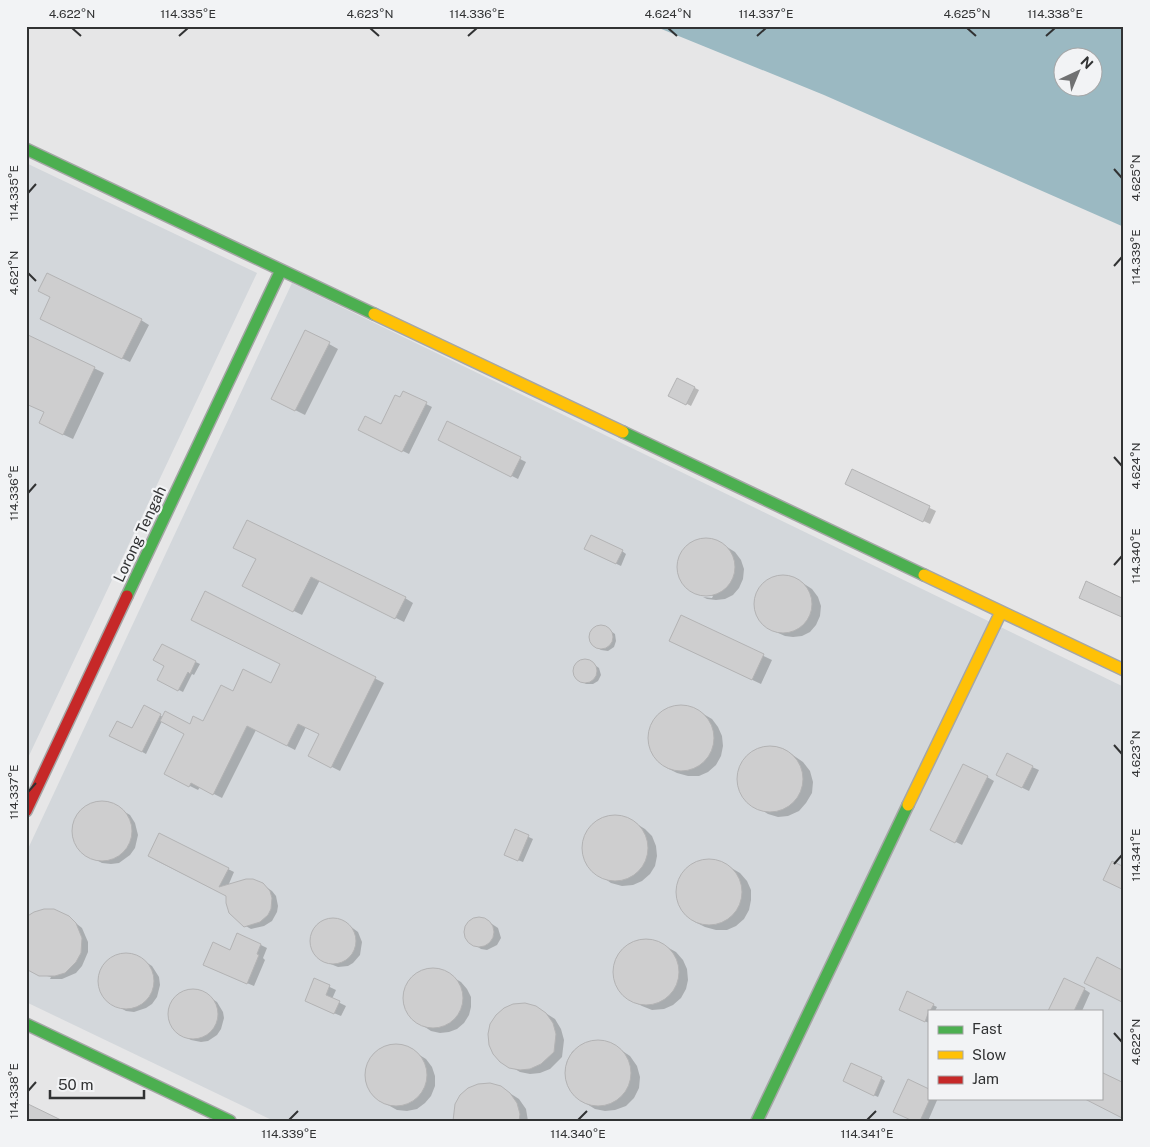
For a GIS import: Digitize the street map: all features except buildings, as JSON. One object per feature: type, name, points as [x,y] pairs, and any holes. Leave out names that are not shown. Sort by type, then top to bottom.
[{"type":"street","points":[[26,149],[1124,670]]},
{"type":"street","name":"Lorong Tengah","points":[[26,811],[281,270]]},
{"type":"street","points":[[757,1121],[1001,612]]},
{"type":"street","points":[[26,1024],[230,1121]]},
{"type":"shaded area","points":[[26,163],[257,273],[26,762]]},
{"type":"shaded area","points":[[292,283],[1124,687],[1124,1121],[274,1121],[26,1002],[26,853]]},
{"type":"water","points":[[654,26],[1124,26],[1124,227],[824,95]]},
{"type":"traffic: fast","points":[[26,149],[374,314]]},
{"type":"traffic: fast","points":[[127,596],[281,270]]},
{"type":"traffic: fast","points":[[623,432],[924,575]]},
{"type":"traffic: fast","points":[[757,1121],[908,805]]},
{"type":"traffic: fast","points":[[26,1024],[230,1121]]},
{"type":"traffic: slow","points":[[374,314],[623,432]]},
{"type":"traffic: slow","points":[[924,575],[1124,670]]},
{"type":"traffic: slow","points":[[908,805],[1001,612]]},
{"type":"traffic: jam","points":[[26,811],[127,596]]}]
